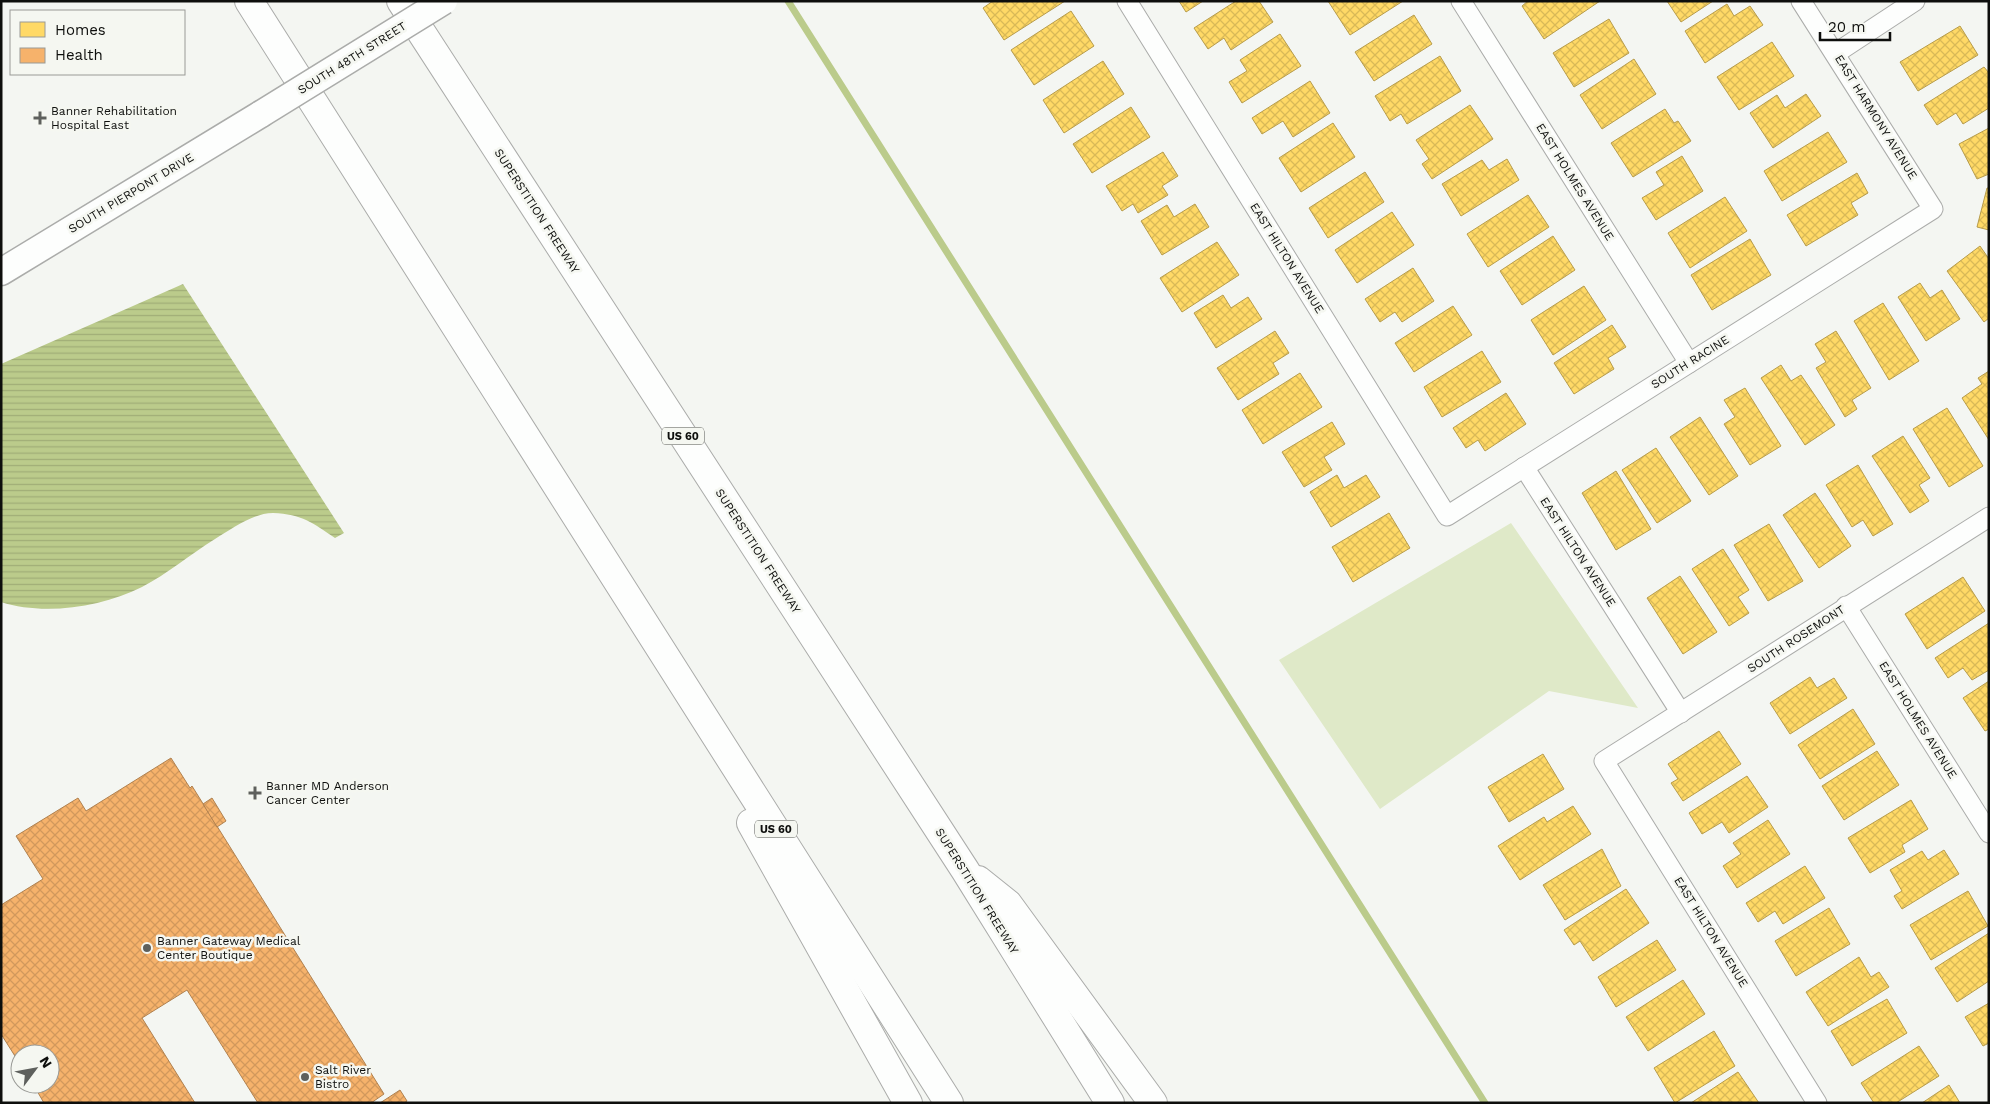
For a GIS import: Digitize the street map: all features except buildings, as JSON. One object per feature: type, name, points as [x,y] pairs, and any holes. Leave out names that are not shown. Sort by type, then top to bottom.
[{"type":"highway","name":"US 60","points":[[249,1],[950,1103]]},
{"type":"highway","name":"SUPERSTITION FREEWAY","points":[[401,1],[965,870],[1110,1103]]},
{"type":"highway","points":[[602,556],[908,1103]]},
{"type":"highway","points":[[965,870],[1008,904],[1153,1103]]},
{"type":"street","name":"SOUTH 48TH STREET","points":[[261,114],[444,1]]},
{"type":"street","name":"EAST HILTON AVENUE","points":[[1127,1],[1447,516]]},
{"type":"street","name":"EAST HOLMES AVENUE","points":[[1461,1],[1689,363]]},
{"type":"street","name":"EAST HARMONY AVENUE","points":[[1801,1],[1836,53],[1933,209]]},
{"type":"street","points":[[1836,53],[1915,1]]},
{"type":"street","name":"SOUTH PIERPONT DRIVE","points":[[1,272],[261,114]]},
{"type":"street","name":"SOUTH RACINE","points":[[1447,516],[1933,209]]},
{"type":"street","name":"EAST HILTON AVENUE","points":[[1524,467],[1682,712]]},
{"type":"street","name":"SOUTH ROSEMONT","points":[[1604,761],[1989,517]]},
{"type":"street","name":"EAST HOLMES AVENUE","points":[[1846,606],[1989,833]]},
{"type":"street","name":"EAST HILTON AVENUE","points":[[1604,761],[1817,1103]]},
{"type":"shaded area","points":[[183,284],[344,533],[335,538],[300,517],[273,513],[265,514],[236,526],[142,587],[109,600],[54,609],[18,606],[1,602],[1,364]]},
{"type":"shaded area","points":[[1511,523],[1638,708],[1549,691],[1380,809],[1279,660]]},
{"type":"waterway","points":[[788,1],[1485,1103]]},
{"type":"place","name":"Banner Rehabilitation Hospital East","points":[[40,118]]},
{"type":"place","name":"Banner MD Anderson Cancer Center","points":[[255,793]]},
{"type":"place","name":"Banner Gateway Medical Center Boutique","points":[[147,948]]},
{"type":"place","name":"Salt River Bistro","points":[[305,1077]]}]
